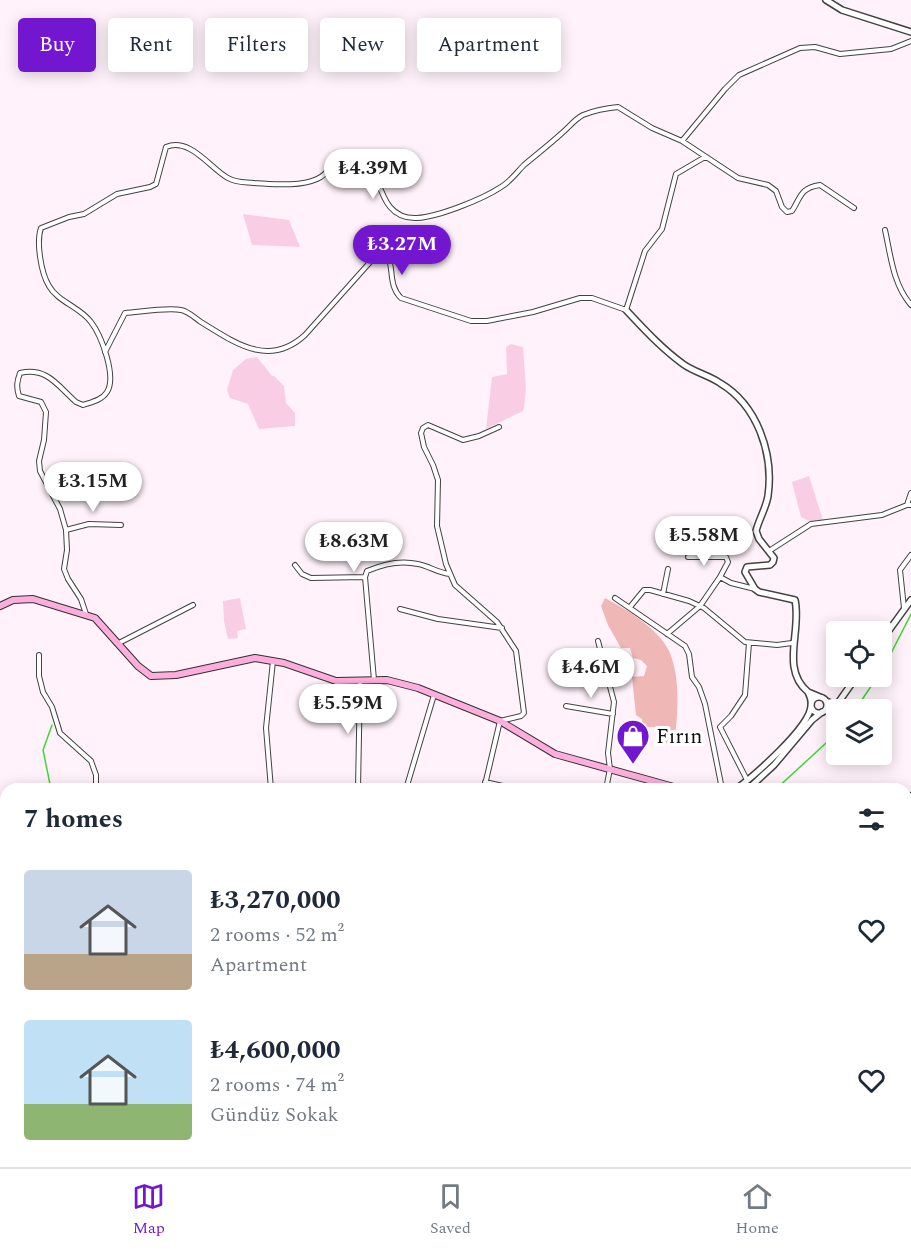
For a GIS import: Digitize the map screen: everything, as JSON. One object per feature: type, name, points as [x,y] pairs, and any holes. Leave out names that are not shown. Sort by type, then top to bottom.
[{"type":"main road","points":[[0,606],[13,600],[33,599],[95,618],[138,666],[151,676],[176,675],[255,658],[273,661],[336,681],[387,680],[418,688],[500,721],[555,754],[659,783]]},
{"type":"street","points":[[826,0],[842,9],[911,32]]},
{"type":"street","points":[[682,141],[724,89],[739,75],[800,48],[815,46],[840,54],[891,49],[911,41]]},
{"type":"street","points":[[86,614],[81,599],[64,569],[67,549],[66,530],[60,508],[40,471],[39,461],[44,440],[46,412],[41,402],[19,396],[17,380],[20,373],[32,370],[42,372],[76,402],[83,405],[102,397],[108,390],[111,380],[110,366],[92,322],[54,294],[48,286],[43,275],[39,235],[41,228],[84,214],[117,194],[156,184],[166,147],[196,151],[220,173],[238,182],[277,184],[316,180],[331,170],[336,159],[344,154],[362,156],[369,161],[380,191],[393,210],[405,218],[417,218],[434,216],[502,187],[536,154],[581,116],[618,107],[652,128],[682,141],[738,178],[768,185],[776,191],[787,212],[792,211],[803,192],[810,187],[820,185],[854,208]]},
{"type":"street","points":[[626,310],[645,251],[662,228],[676,174],[705,157]]},
{"type":"street","points":[[885,230],[896,282],[911,305]]},
{"type":"street","points":[[105,352],[126,313],[181,310],[248,349],[264,352],[284,349],[295,344],[305,335],[376,256],[386,254],[389,257],[395,292],[401,298],[471,321],[487,321],[532,312],[580,298],[592,298],[626,310],[661,347],[685,366],[721,383],[743,402],[754,418],[765,444],[768,486],[764,509],[756,531],[759,539],[774,558],[770,565],[747,567],[755,589]]},
{"type":"street","points":[[489,783],[485,782],[500,721],[521,716],[524,713],[516,651],[498,621],[455,585],[450,574],[437,526],[438,480],[424,447],[421,433],[428,425],[463,440],[499,427]]},
{"type":"street","points":[[769,551],[811,524],[882,515],[909,505],[911,493]]},
{"type":"street","points":[[66,530],[89,524],[121,525]]},
{"type":"street","points":[[904,608],[900,570],[911,555]]},
{"type":"street","points":[[667,634],[700,606],[728,562],[726,557],[688,557]]},
{"type":"street","points":[[374,680],[365,577],[367,571],[390,563],[420,564],[439,573],[450,574]]},
{"type":"street","points":[[295,565],[302,574],[311,578],[365,577]]},
{"type":"street","points":[[663,594],[668,569]]},
{"type":"street","points":[[720,577],[768,595],[795,600],[792,643],[796,678],[799,685],[808,692],[826,701]]},
{"type":"street","points":[[630,607],[644,590],[663,594],[700,606],[745,642],[777,645],[792,643]]},
{"type":"street","points":[[615,598],[685,646],[689,654],[692,677],[699,687],[705,704],[721,783]]},
{"type":"street","points":[[892,625],[911,600]]},
{"type":"street","points":[[118,643],[193,605]]},
{"type":"street","points":[[400,609],[438,619],[502,628]]},
{"type":"street","points":[[598,641],[614,702],[607,783]]},
{"type":"street","points":[[748,780],[720,727],[745,696],[749,643]]},
{"type":"street","points":[[39,655],[39,676],[43,692],[52,707],[60,732],[91,761],[96,783]]},
{"type":"street","points":[[271,783],[266,728],[273,661]]},
{"type":"street","points":[[358,783],[360,680]]},
{"type":"street","points":[[808,692],[815,711],[824,712]]},
{"type":"street","points":[[408,783],[434,694]]},
{"type":"street","points":[[744,783],[766,765],[801,727],[813,700],[820,697]]},
{"type":"street","points":[[566,706],[613,714]]},
{"type":"street","points":[[754,783],[774,765],[812,720],[826,708]]},
{"type":"shaded area","points":[[243,214],[289,220],[300,247],[252,245]]},
{"type":"shaded area","points":[[511,344],[523,347],[526,389],[524,408],[523,411],[486,429],[492,377],[507,374],[506,347]]},
{"type":"shaded area","points":[[257,357],[272,376],[284,386],[286,403],[295,413],[295,426],[259,429],[248,404],[230,398],[227,390],[233,370],[246,359]]},
{"type":"shaded area","points":[[809,476],[823,520],[809,521],[801,517],[792,482]]},
{"type":"shaded area","points":[[240,598],[246,629],[237,631],[238,638],[228,639],[223,601]]},
{"type":"shaded area","points":[[605,598],[649,627],[669,651],[677,685],[674,744],[662,743],[661,727],[643,727],[642,719],[636,715],[632,677],[644,676],[647,666],[641,660],[633,658],[630,648],[621,648],[608,625],[601,606]]},
{"type":"waterway","points":[[892,651],[911,614]]},
{"type":"waterway","points":[[862,699],[871,687]]},
{"type":"waterway","points":[[50,783],[43,750],[52,725]]},
{"type":"waterway","points":[[783,783],[826,743]]},
{"type":"place","name":"Fırın","points":[[633,765]]}]
